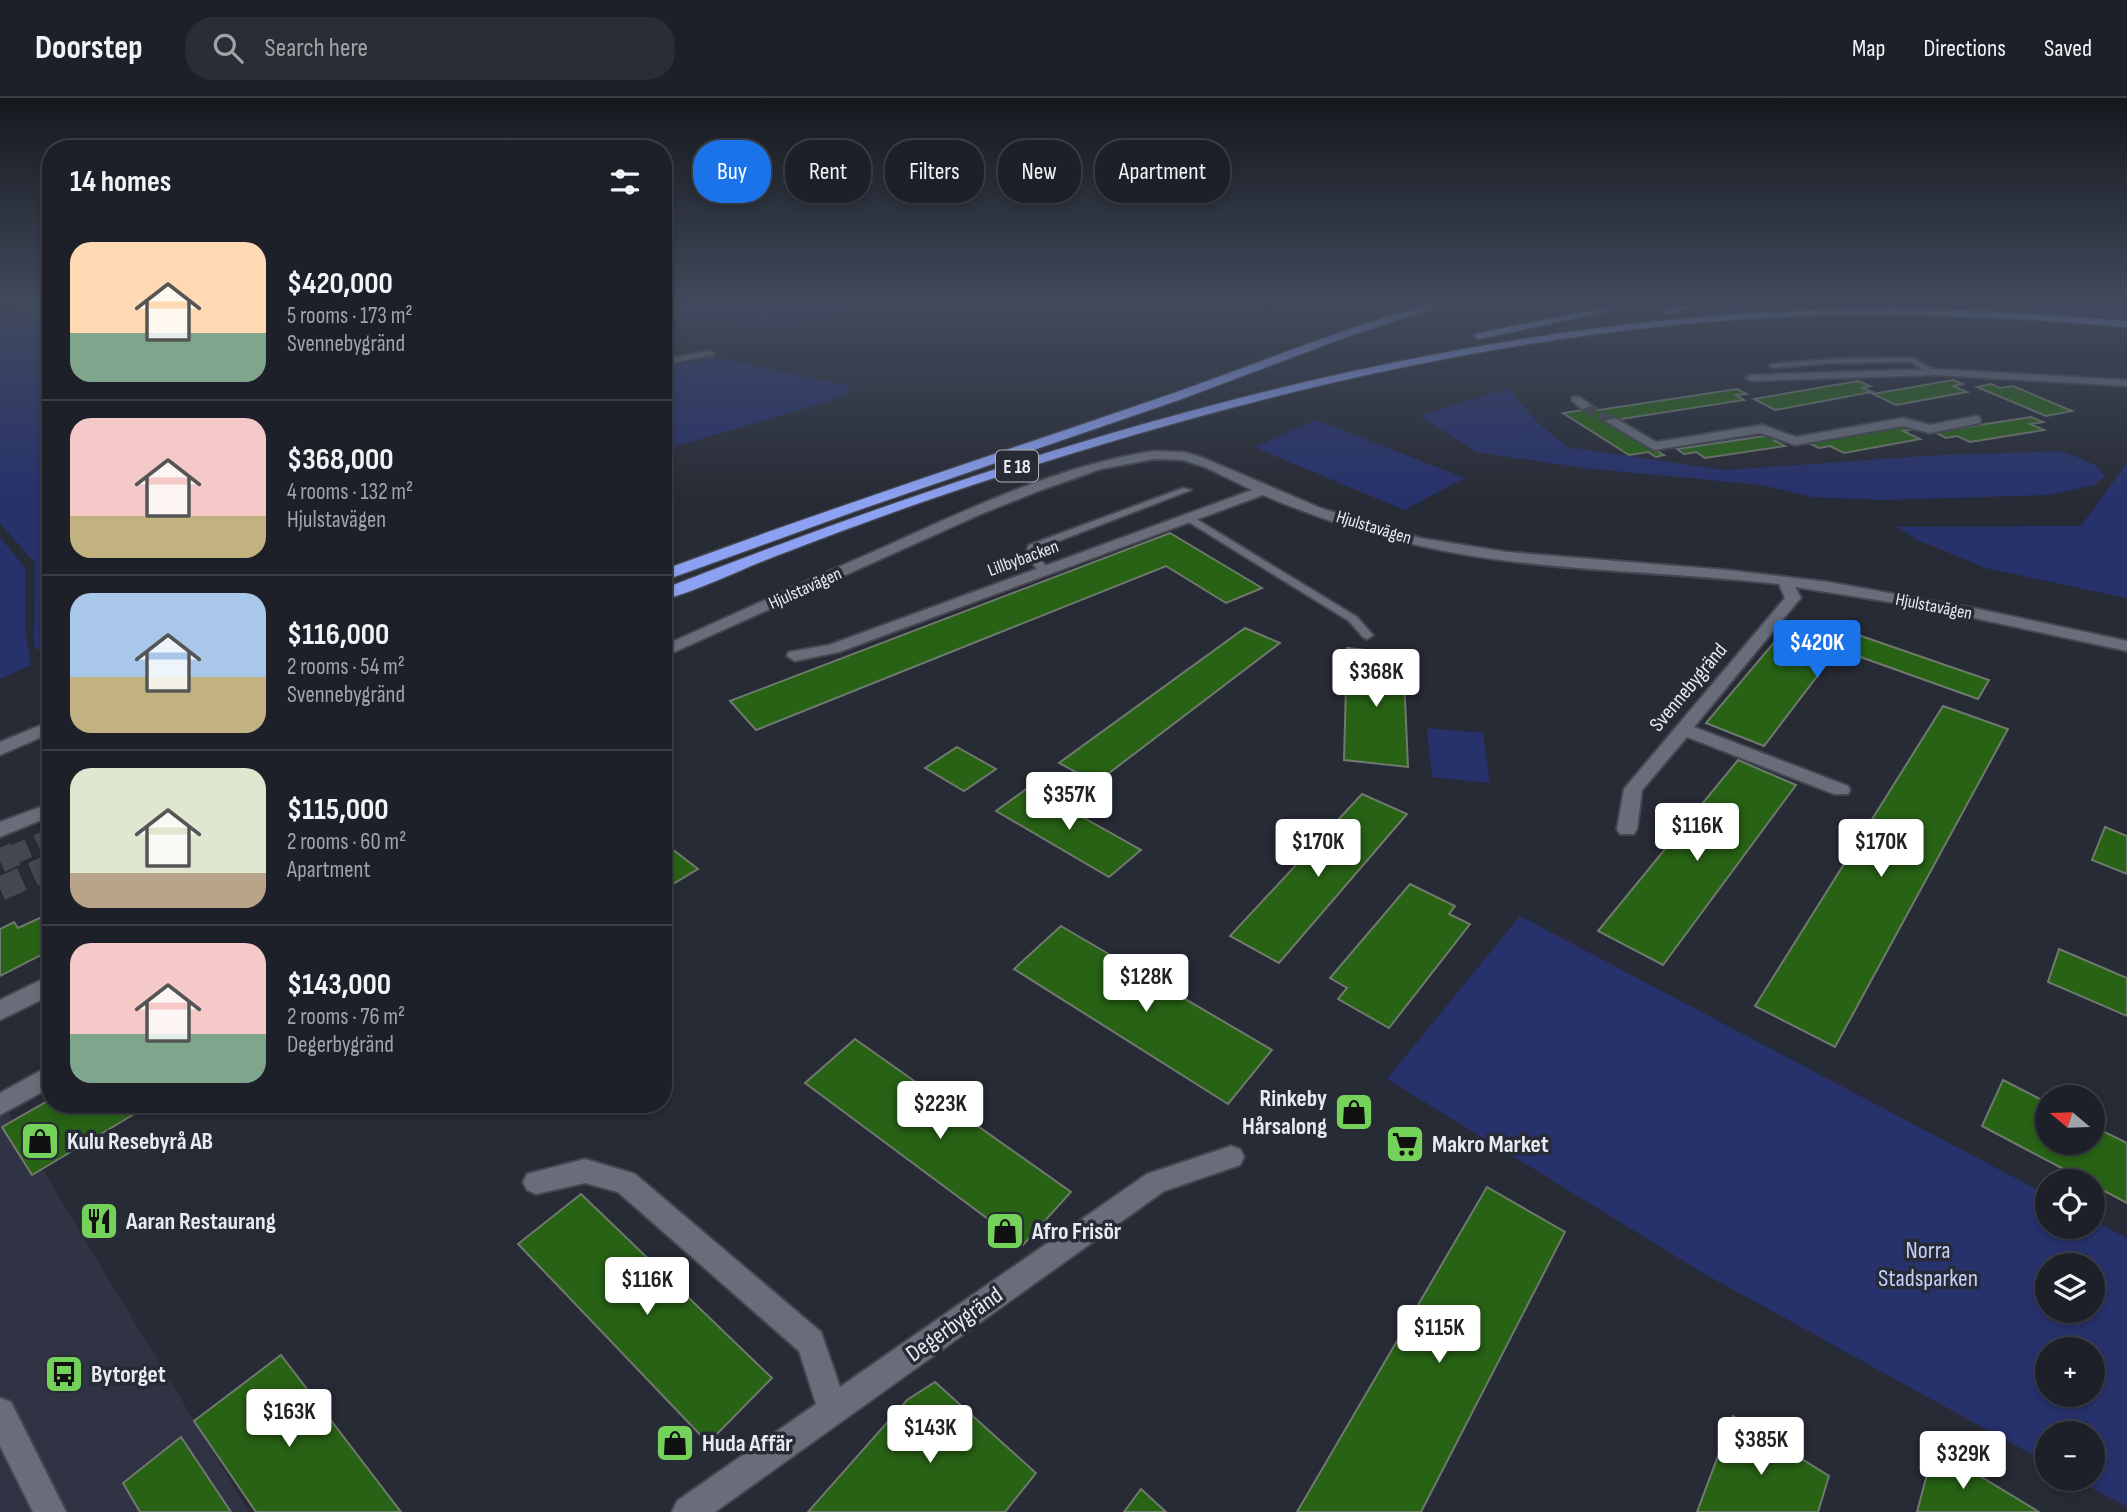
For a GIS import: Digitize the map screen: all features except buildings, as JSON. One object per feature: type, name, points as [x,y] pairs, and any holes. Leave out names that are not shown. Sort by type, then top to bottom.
[{"type":"highway","points":[[1051,439],[1251,368]]},
{"type":"highway","name":"E 18","points":[[672,592],[931,494],[1082,445],[1180,416],[1319,381],[1387,368]]},
{"type":"highway","name":"E 18","points":[[672,573],[797,525],[1051,439],[1243,387]]},
{"type":"street","points":[[1751,378],[1934,372],[2127,383]]},
{"type":"street","points":[[1611,421],[1654,446],[1762,429],[1795,441],[1902,422],[1930,429],[1976,420]]},
{"type":"street","name":"Hjulstavägen","points":[[672,648],[967,515],[1027,491],[1112,463],[1151,455],[1188,455],[1203,459],[1263,490],[1377,531],[1486,554],[1785,581],[1945,607],[2127,646]]},
{"type":"street","name":"Lillbybacken","points":[[795,656],[833,649],[1263,490]]},
{"type":"street","name":"Svennebygränd","points":[[1627,830],[1633,789],[1793,598],[1785,581]]},
{"type":"street","points":[[1683,729],[1842,790]]},
{"type":"street","points":[[0,749],[42,730]]},
{"type":"street","points":[[0,830],[42,813]]},
{"type":"street","points":[[0,1011],[42,989]]},
{"type":"street","points":[[0,1105],[42,1080]]},
{"type":"street","name":"Degerbygränd","points":[[688,1512],[1156,1182],[1231,1157]]},
{"type":"street","points":[[536,1182],[585,1171],[626,1182],[811,1342],[832,1410]]},
{"type":"street","points":[[0,1413],[50,1512]]},
{"type":"lane","points":[[1927,368],[1934,372]]},
{"type":"lane","points":[[1044,570],[1030,556],[1033,547],[1186,491]]},
{"type":"lane","points":[[1188,517],[1353,620],[1367,635]]},
{"type":"shaded area","points":[[7,1110],[249,1512],[0,1512],[0,1114]]},
{"type":"green space","points":[[0,368],[42,368],[40,651],[34,646],[35,563],[0,523]]},
{"type":"green space","points":[[672,368],[766,368],[850,386],[846,394],[824,403],[672,447]]},
{"type":"green space","points":[[1508,388],[1538,423],[1568,447],[1724,470],[1940,455],[2062,451],[2094,464],[2105,476],[2094,485],[2049,495],[1883,500],[1812,497],[1761,485],[1584,468],[1476,452],[1420,416]]},
{"type":"green space","points":[[1316,420],[1465,478],[1404,510],[1254,447]]},
{"type":"green space","points":[[2127,463],[2127,598],[1985,568],[1918,540],[1897,527],[2081,526]]},
{"type":"green space","points":[[0,537],[25,568],[25,630],[31,665],[0,679]]},
{"type":"green space","points":[[1427,728],[1483,733],[1490,783],[1432,777]]},
{"type":"green space","name":"Norra Stadsparken","points":[[1520,916],[2035,1189],[2035,1239],[2105,1239],[2105,1226],[2127,1238],[2127,1507],[2098,1491],[2105,1491],[2105,1421],[2035,1421],[2035,1456],[1703,1273],[1387,1079]]},
{"type":"tunnel","points":[[1586,406],[1611,421]]},
{"type":"tunnel","points":[[11,856],[42,842]]},
{"type":"tunnel","points":[[0,861],[15,854]]},
{"type":"tunnel","points":[[0,889],[42,870]]},
{"type":"place","name":"Rinkeby Hårsalong","points":[[1354,1112]]},
{"type":"place","name":"Kulu Resebyrå AB","points":[[40,1141]]},
{"type":"place","name":"Makro Market","points":[[1405,1144]]},
{"type":"place","name":"Aaran Restaurang","points":[[99,1221]]},
{"type":"place","name":"Afro Frisör","points":[[1005,1231]]},
{"type":"place","name":"Bytorget","points":[[64,1374]]},
{"type":"place","name":"Huda Affär","points":[[675,1443]]}]
